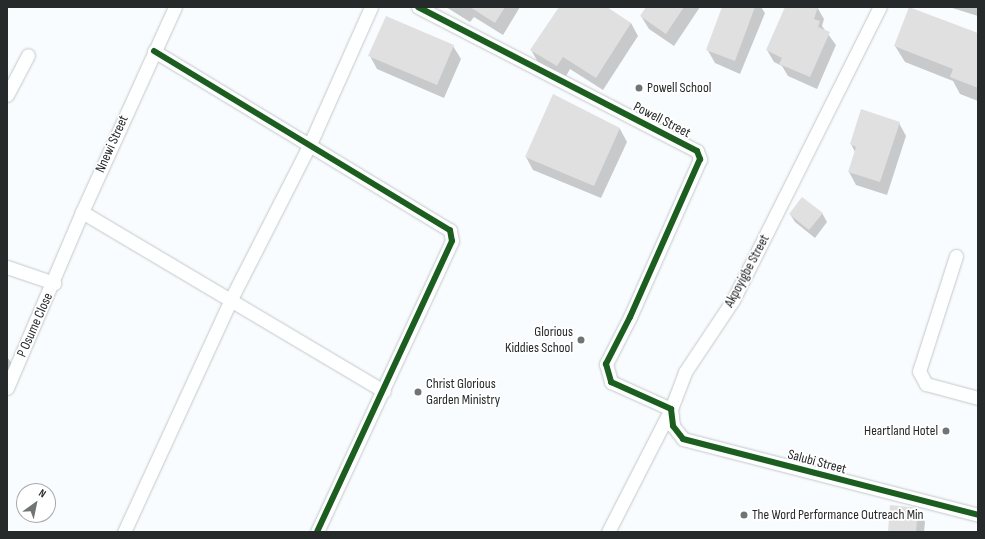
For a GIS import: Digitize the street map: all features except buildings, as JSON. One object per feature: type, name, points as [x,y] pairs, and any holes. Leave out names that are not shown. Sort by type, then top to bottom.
[{"type":"street","name":"Nnewi Street","points":[[54,283],[82,212],[175,7]]},
{"type":"street","points":[[124,532],[230,298],[310,144],[372,7]]},
{"type":"street","name":"Powell Street","points":[[418,7],[697,151],[700,159],[630,317],[606,364],[611,382],[671,409]]},
{"type":"street","name":"Akpoyigbe Street","points":[[608,532],[671,409],[685,372],[733,300],[880,7]]},
{"type":"street","points":[[154,51],[450,230],[452,241],[384,391],[317,532]]},
{"type":"street","points":[[7,95],[28,55]]},
{"type":"street","points":[[82,212],[230,298],[384,391]]},
{"type":"street","points":[[956,256],[918,371],[926,384],[978,398]]},
{"type":"street","points":[[7,267],[54,283]]},
{"type":"street","name":"P Osume Close","points":[[7,388],[54,283]]},
{"type":"street","name":"Salubi Street","points":[[671,409],[673,426],[683,439],[978,515]]},
{"type":"cycle path","points":[[418,7],[697,151],[700,159],[630,317],[606,364],[611,382],[671,409],[673,426],[683,439],[978,515]]},
{"type":"cycle path","points":[[154,51],[450,230],[452,241],[317,532]]},
{"type":"place","name":"Powell School","points":[[639,88]]},
{"type":"place","name":"Glorious Kiddies School","points":[[581,340]]},
{"type":"place","name":"Christ Glorious Garden Ministry","points":[[418,392]]},
{"type":"place","name":"Heartland Hotel","points":[[946,431]]},
{"type":"place","name":"The Word Performance Outreach Min","points":[[744,515]]}]
